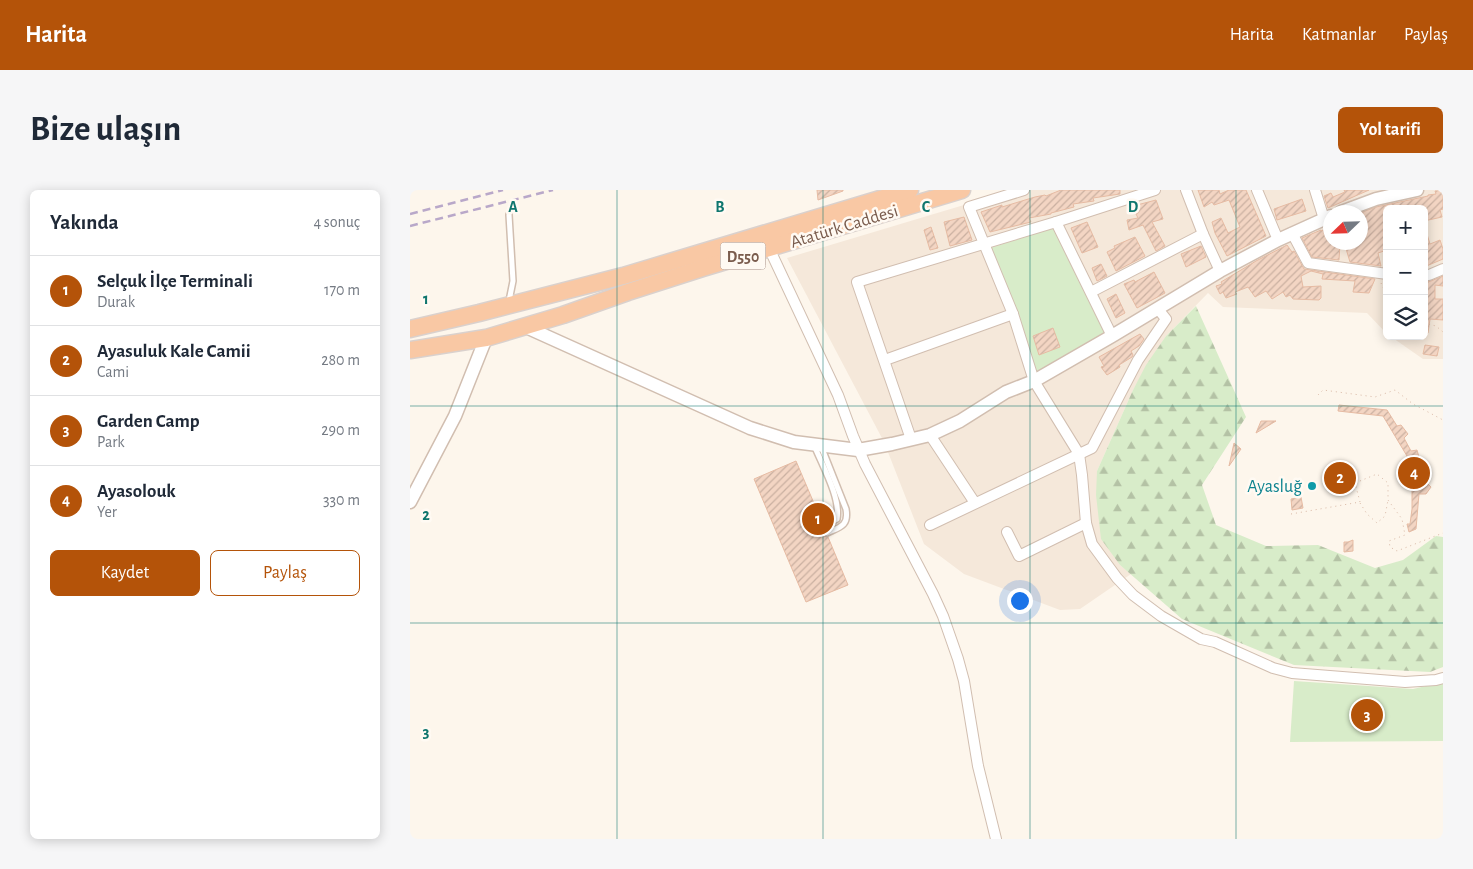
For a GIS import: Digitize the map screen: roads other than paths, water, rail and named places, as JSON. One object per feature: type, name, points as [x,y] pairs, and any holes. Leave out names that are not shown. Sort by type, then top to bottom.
[{"type":"highway","name":"Atatürk Caddesi","points":[[508,305],[623,276],[888,194],[910,190]]},
{"type":"highway","name":"Atatürk Caddesi","points":[[526,327],[628,292],[962,190]]},
{"type":"highway","name":"D550","points":[[410,329],[508,305]]},
{"type":"highway","points":[[508,305],[526,327]]},
{"type":"highway","points":[[479,313],[478,321],[486,338]]},
{"type":"highway","name":"D550","points":[[410,350],[486,338],[526,327]]},
{"type":"street","points":[[1024,190],[969,207],[1013,314],[1034,381],[1078,454],[1086,523],[1092,544],[1117,578],[1133,595],[1161,616],[1201,638],[1215,642],[1273,668],[1292,673],[1405,682],[1443,678]]},
{"type":"street","points":[[911,439],[857,282],[1155,190]]},
{"type":"street","points":[[1186,190],[1220,271]]},
{"type":"street","points":[[1257,190],[1278,240]]},
{"type":"street","points":[[1315,190],[1323,209]]},
{"type":"street","points":[[1354,205],[1375,194],[1417,190]]},
{"type":"street","points":[[526,327],[750,428],[794,442],[858,450],[930,435],[960,421],[1006,392],[1034,381],[1112,336],[1220,271],[1278,240],[1323,220]]},
{"type":"street","points":[[1056,222],[1112,336]]},
{"type":"street","points":[[1091,292],[1204,234]]},
{"type":"street","points":[[1292,234],[1308,263],[1381,274]]},
{"type":"street","points":[[769,248],[838,395],[858,450],[933,594],[952,638],[964,681],[978,766],[996,839]]},
{"type":"street","points":[[1428,275],[1443,268]]},
{"type":"street","points":[[930,525],[1092,448],[1138,360],[1166,319],[1158,309]]},
{"type":"street","points":[[884,360],[1013,314]]},
{"type":"street","points":[[410,502],[455,416],[486,338]]},
{"type":"street","points":[[930,435],[975,503]]},
{"type":"street","points":[[1007,532],[1019,556],[1086,523]]},
{"type":"lane","points":[[508,305],[512,281],[509,215]]},
{"type":"lane","points":[[818,445],[838,508],[836,520],[824,526]]},
{"type":"lane","points":[[818,445],[848,517],[844,525],[827,534]]},
{"type":"railway","points":[[410,214],[503,190]]},
{"type":"railway","points":[[410,226],[553,190]]},
{"type":"place","name":"Ayasolouk","points":[[1414,473]]},
{"type":"place","name":"Ayasuluk Kale Camii","points":[[1340,478]]},
{"type":"place","name":"Ayasluğ","points":[[1312,486]]},
{"type":"place","name":"Selçuk İlçe Terminali","points":[[818,519]]},
{"type":"place","name":"Garden Camp","points":[[1367,715]]}]
